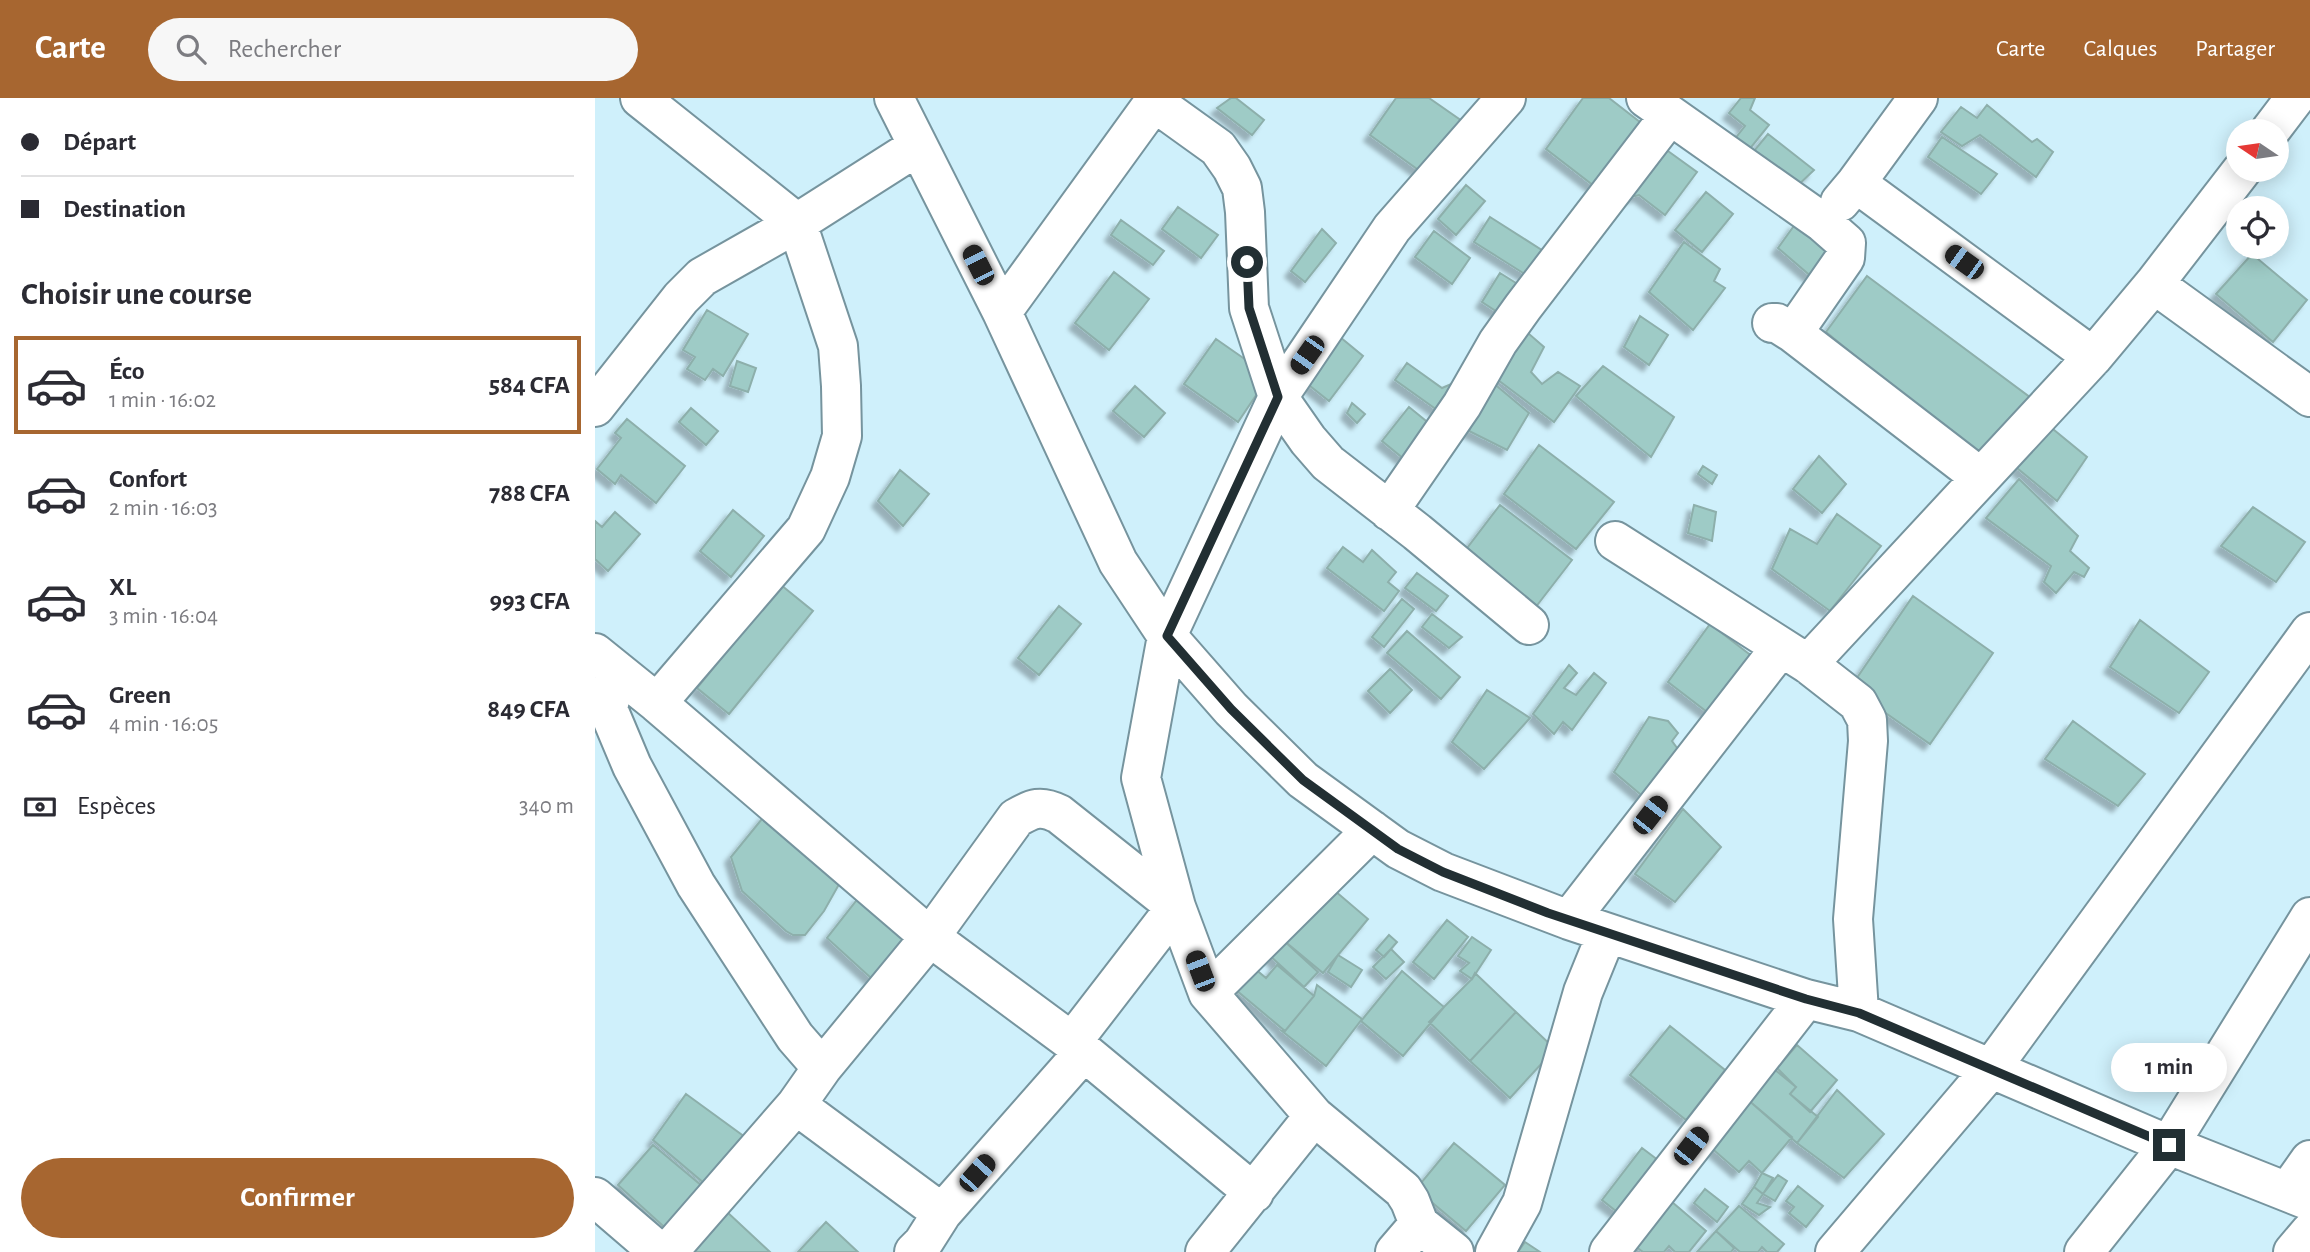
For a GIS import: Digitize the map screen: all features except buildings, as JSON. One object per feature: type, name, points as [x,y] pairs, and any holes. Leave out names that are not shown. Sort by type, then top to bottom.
[{"type":"street","points":[[640,98],[797,223],[838,346],[842,436],[830,477],[806,529],[657,703]]},
{"type":"street","points":[[894,98],[1002,312],[1118,562],[1167,636],[1231,709],[1303,780],[1398,849],[1443,872],[1607,933],[1806,999],[1859,1013],[2169,1145],[2299,1196],[2310,1160]]},
{"type":"street","points":[[1454,1252],[1407,1238],[1410,1201],[1403,1190],[1314,1116],[1208,993],[1176,907],[1141,778],[1167,636],[1278,397],[1392,228],[1506,98]]},
{"type":"street","points":[[1822,222],[1856,183],[1917,98]]},
{"type":"street","points":[[2279,119],[2295,98]]},
{"type":"street","points":[[1002,312],[1155,100],[1218,148],[1233,168],[1242,188],[1245,212],[1249,308],[1278,397],[1308,440],[1328,463],[1529,625]]},
{"type":"street","points":[[1389,511],[1462,405],[1498,342],[1658,107],[1822,222],[1846,243],[1845,258],[1782,328],[1980,477]]},
{"type":"street","points":[[595,407],[681,298],[702,277],[797,223],[918,146]]},
{"type":"street","points":[[1569,920],[1795,656],[1980,477],[2093,357],[2154,284],[2233,182]]},
{"type":"street","points":[[1856,183],[2093,357]]},
{"type":"street","points":[[2154,284],[2310,397]]},
{"type":"street","points":[[1615,541],[1795,656],[1858,703],[1867,720],[1868,741],[1853,919],[1859,1013]]},
{"type":"street","points":[[1835,1252],[1990,1070],[2310,632]]},
{"type":"street","points":[[605,661],[930,937],[1078,1047],[1254,1193]]},
{"type":"street","points":[[605,661],[608,709],[632,766],[696,885],[795,1037],[822,1068]]},
{"type":"street","points":[[668,1252],[796,1105],[822,1068],[930,937],[1016,818],[1033,808],[1046,807],[1059,814],[1176,907]]},
{"type":"street","points":[[1208,993],[1372,830]]},
{"type":"street","points":[[796,1105],[930,1240],[1078,1047],[1176,907]]},
{"type":"street","points":[[2084,1252],[2169,1145],[2310,917]]},
{"type":"street","points":[[1495,1252],[1522,1203],[1583,992],[1607,933]]},
{"type":"street","points":[[1609,1252],[1806,999]]},
{"type":"street","points":[[1205,1252],[1314,1116]]},
{"type":"street","points":[[595,1197],[659,1252]]},
{"type":"street","points":[[2293,1252],[2310,1232]]},
{"type":"route","points":[[1247,262],[1249,308],[1278,397],[1167,636],[1231,709],[1303,780],[1398,849],[1443,872],[1569,920],[1806,999],[1859,1013],[2169,1145]]}]
